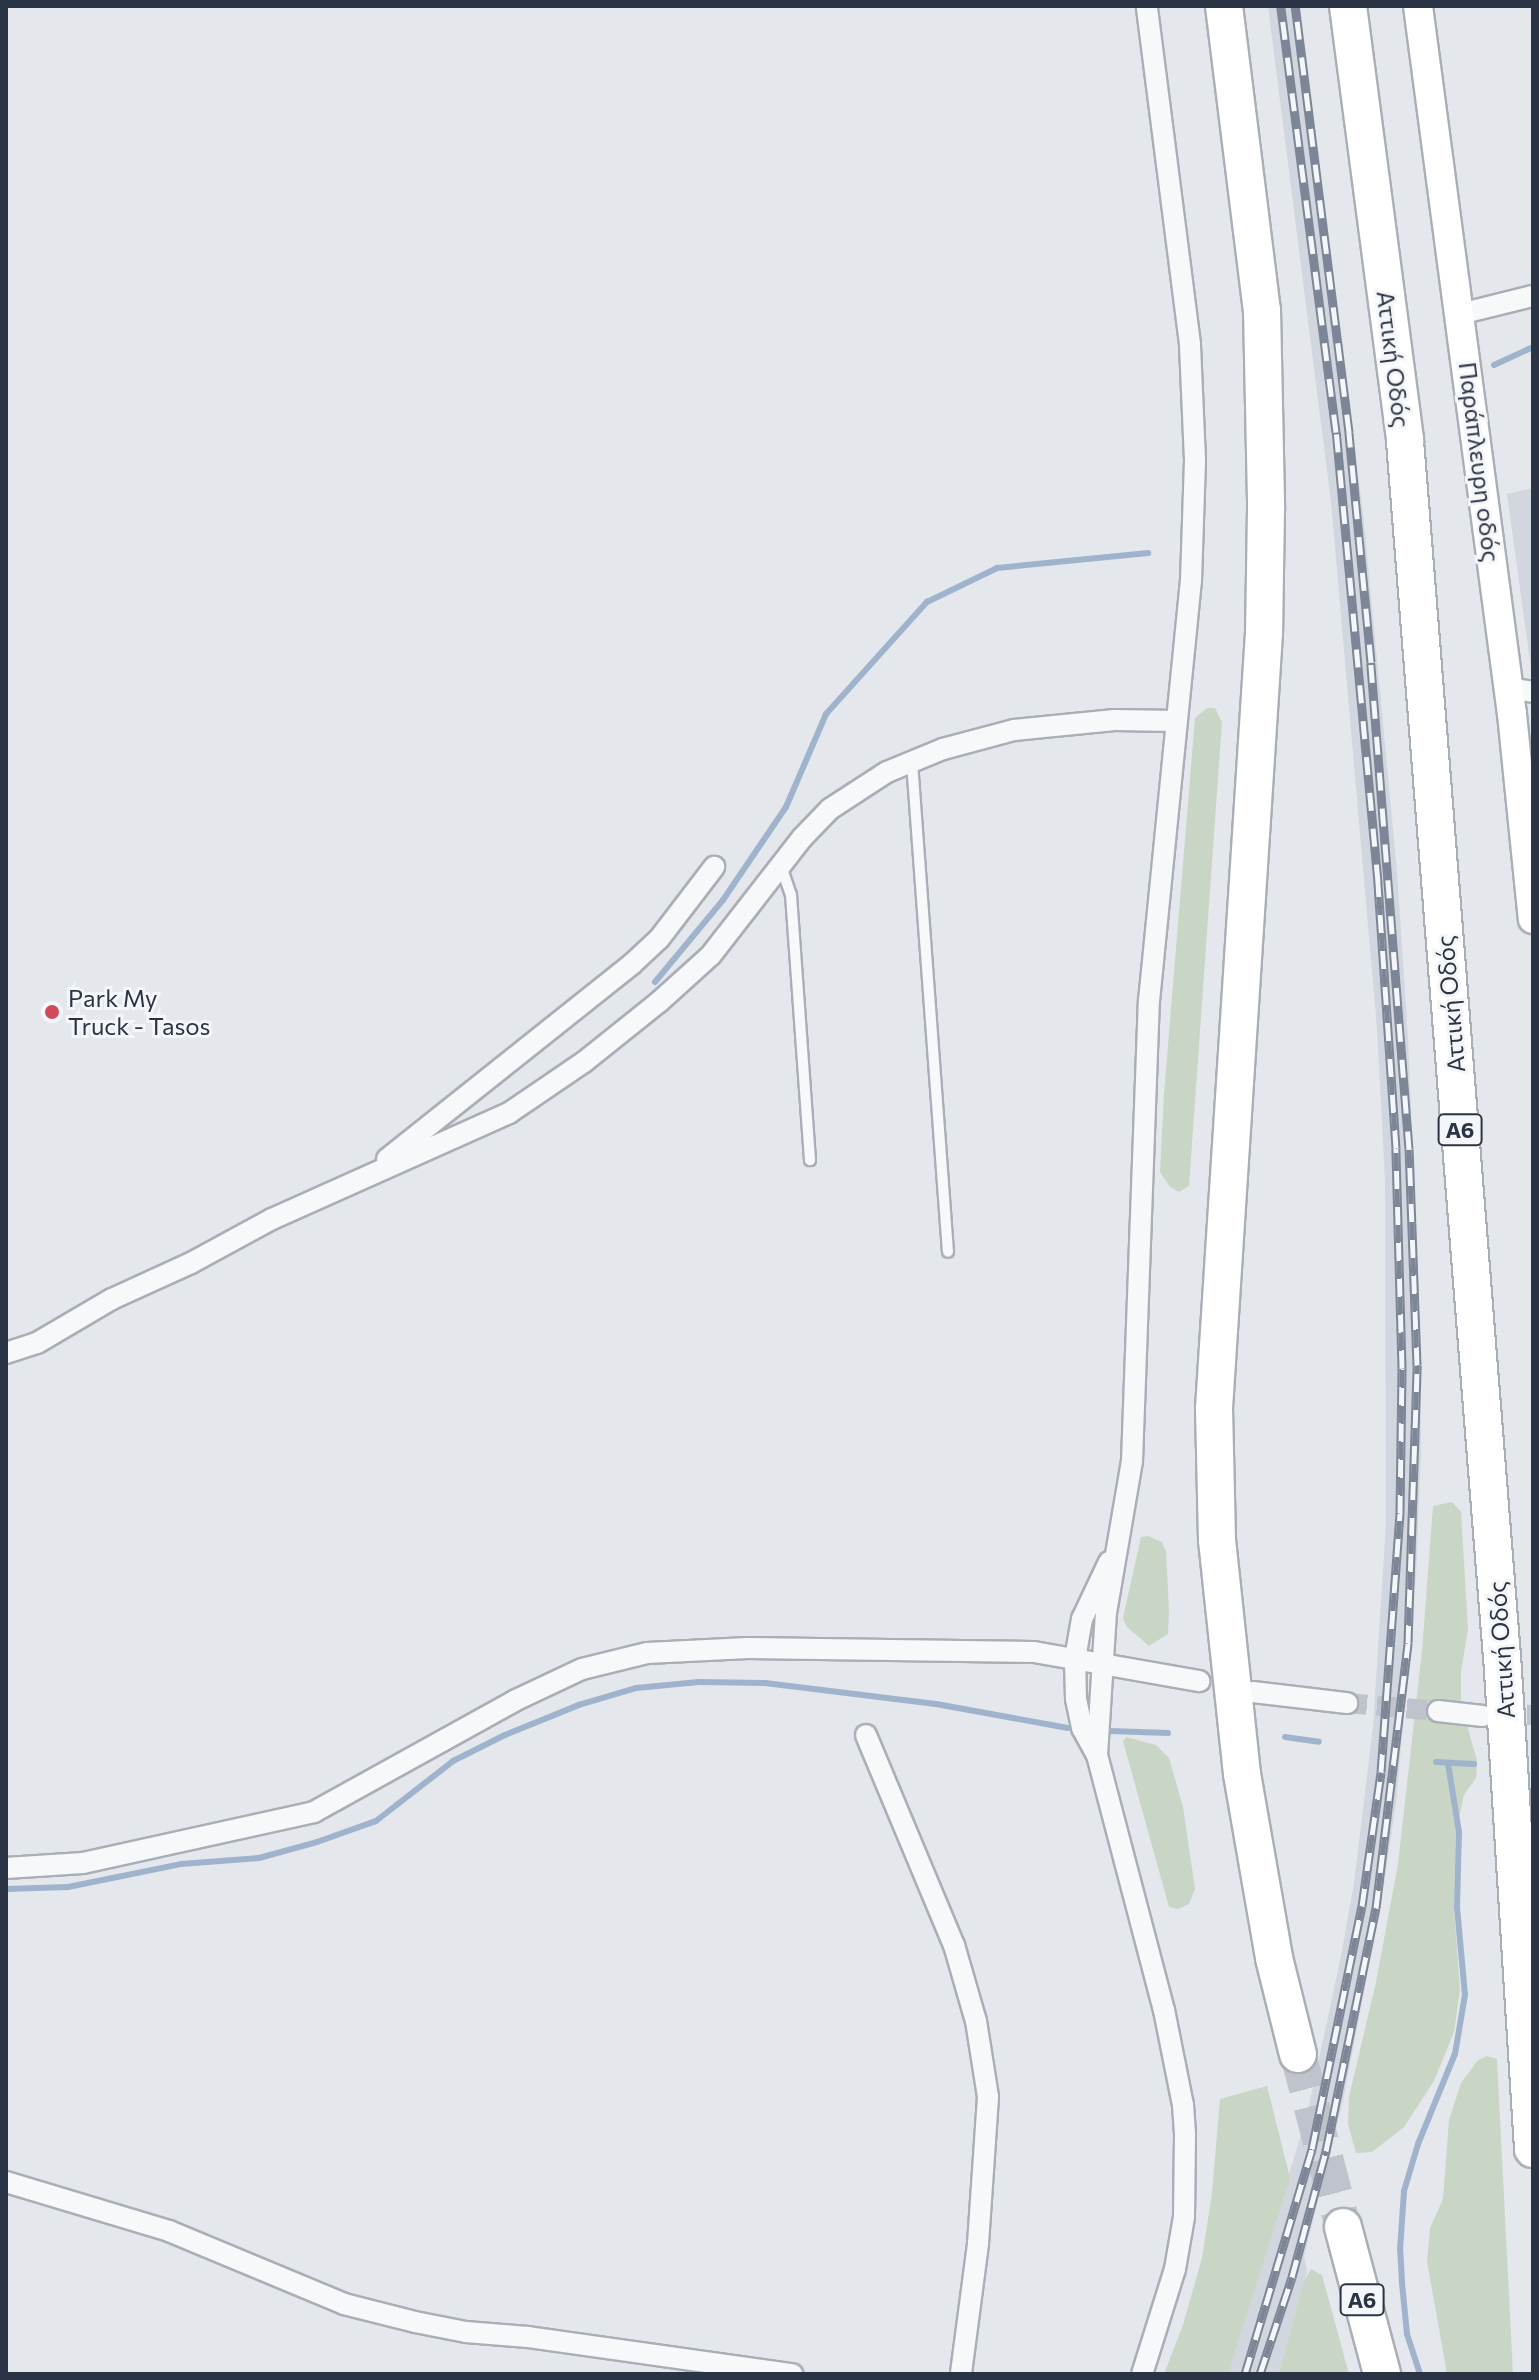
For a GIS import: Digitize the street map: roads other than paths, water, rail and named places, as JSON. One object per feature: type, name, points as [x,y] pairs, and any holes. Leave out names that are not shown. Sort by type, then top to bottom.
[{"type":"highway","points":[[1224,6],[1262,310],[1266,524],[1264,633],[1214,1408],[1217,1540],[1242,1774],[1274,1958],[1298,2054]]},
{"type":"highway","name":"Αττική Οδός","points":[[1348,6],[1405,441],[1503,1671],[1533,2149]]},
{"type":"highway","name":"Α6","points":[[1343,2227],[1382,2374]]},
{"type":"street","points":[[1097,1755],[1102,1664],[1114,1551],[1132,1461],[1149,1001],[1191,581],[1195,460],[1191,373],[1171,178],[1147,6]]},
{"type":"street","name":"Παράπλευρη οδός","points":[[1418,6],[1460,314],[1521,690],[1533,919]]},
{"type":"street","points":[[1460,314],[1533,296]]},
{"type":"street","points":[[6,1353],[37,1343],[112,1299],[368,1174],[509,1113],[584,1062],[659,1002],[711,955],[830,809],[887,772],[943,749],[1014,730],[1115,720],[1176,721]]},
{"type":"street","points":[[368,1174],[632,964],[659,939],[714,867]]},
{"type":"street","points":[[1114,1551],[1082,1619],[1075,1658],[1076,1699],[1082,1728],[1097,1755],[1160,1997],[1183,2105],[1184,2217],[1175,2269],[1142,2374]]},
{"type":"street","points":[[6,1868],[83,1863],[314,1812],[514,1701],[582,1669],[647,1653],[748,1648],[972,1649],[1075,1658],[1199,1681]]},
{"type":"street","points":[[1253,1692],[1347,1703]]},
{"type":"street","points":[[1438,1711],[1483,1716]]},
{"type":"street","points":[[866,1735],[954,1945],[976,2021],[988,2097],[978,2244],[961,2374]]},
{"type":"street","points":[[6,2182],[169,2231],[344,2304],[415,2322],[466,2332],[528,2337],[792,2374]]},
{"type":"lane","points":[[912,762],[948,1252]]},
{"type":"lane","points":[[781,866],[791,895],[810,1160]]},
{"type":"waterway","points":[[1494,365],[1533,347]]},
{"type":"waterway","points":[[655,982],[723,900],[786,807],[826,714],[927,602],[997,568],[1148,553]]},
{"type":"waterway","points":[[6,1889],[68,1887],[181,1864],[259,1858],[317,1842],[376,1821],[453,1761],[505,1735],[579,1705],[636,1688],[699,1682],[765,1683],[936,1704],[1068,1728]]},
{"type":"waterway","points":[[1110,1731],[1168,1733]]},
{"type":"waterway","points":[[1285,1737],[1319,1742]]},
{"type":"waterway","points":[[1436,1762],[1474,1764]]},
{"type":"waterway","points":[[1420,2374],[1407,2334],[1402,2283],[1400,2250],[1404,2191],[1418,2144],[1455,2054],[1465,1995],[1457,1907],[1459,1832],[1448,1763]]},
{"type":"tunnel","points":[[1347,1703],[1438,1711]]},
{"type":"tunnel","points":[[1497,1716],[1533,1715]]},
{"type":"tunnel","points":[[1298,2054],[1343,2227]]},
{"type":"railway","points":[[1245,2374],[1312,2149],[1362,1906],[1381,1772],[1400,1513],[1402,1368],[1396,1148],[1378,882],[1336,432],[1281,6]]},
{"type":"railway","points":[[1260,2374],[1292,2277],[1326,2151],[1376,1908],[1408,1643],[1417,1365],[1409,1149],[1371,662],[1349,432],[1295,6]]},
{"type":"place","name":"Park My Truck - Tasos","points":[[52,1012]]}]
